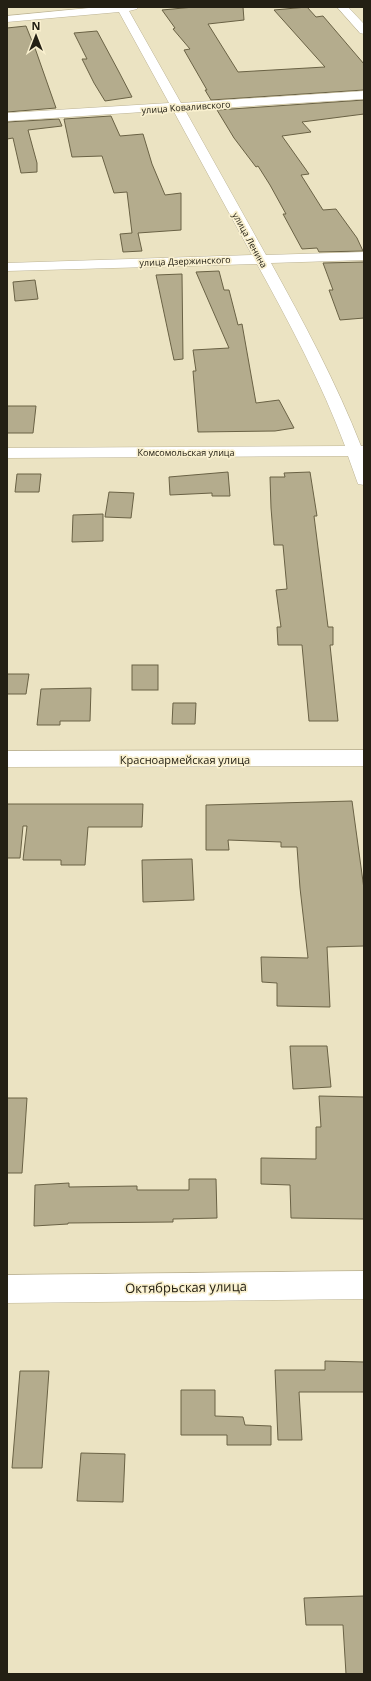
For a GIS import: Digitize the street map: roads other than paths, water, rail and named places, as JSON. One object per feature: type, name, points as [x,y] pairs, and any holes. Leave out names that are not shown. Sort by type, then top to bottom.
[{"type":"street","points":[[7,19],[126,7]]},
{"type":"street","name":"улица Ленина","points":[[126,7],[176,108],[261,259],[360,451],[364,480]]},
{"type":"street","points":[[342,7],[364,31]]},
{"type":"street","name":"улица Коваливского","points":[[7,117],[176,108],[364,95]]},
{"type":"street","name":"улица Дзержинского","points":[[7,267],[364,256]]},
{"type":"street","name":"Комсомольская улица","points":[[7,453],[360,451]]},
{"type":"street","name":"Красноармейская улица","points":[[7,760],[364,758]]},
{"type":"street","name":"Октябрьская улица","points":[[7,1289],[364,1285]]}]
